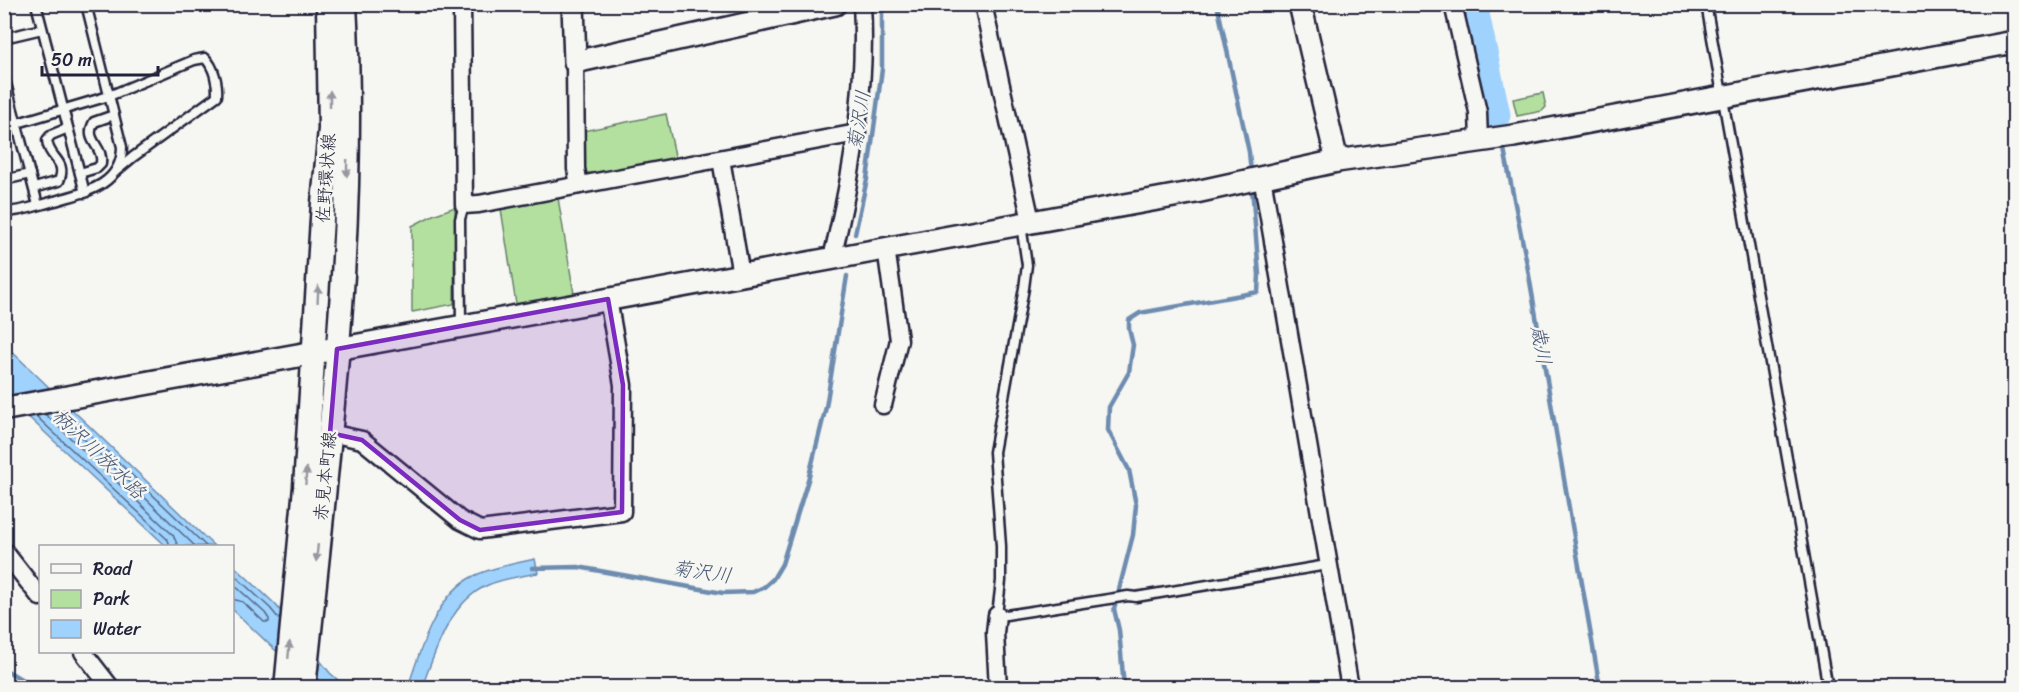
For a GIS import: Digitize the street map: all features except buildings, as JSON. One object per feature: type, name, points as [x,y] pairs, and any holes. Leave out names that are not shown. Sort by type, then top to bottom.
[{"type":"main road","name":"佐野環状線","points":[[315,352],[323,203],[330,129],[328,4]]},
{"type":"main road","name":"佐野環状線","points":[[337,348],[346,216],[348,126],[345,4]]},
{"type":"main road","points":[[5,409],[337,348]]},
{"type":"main road","name":"赤見本町線","points":[[301,622],[330,433],[337,348]]},
{"type":"main road","name":"赤見本町線","points":[[301,622],[305,487],[315,352]]},
{"type":"main road","points":[[292,686],[301,622]]},
{"type":"street","points":[[462,4],[464,205],[857,134]]},
{"type":"street","points":[[573,4],[576,169],[579,185]]},
{"type":"street","points":[[575,62],[835,4]]},
{"type":"street","points":[[832,258],[857,134],[863,81],[862,4]]},
{"type":"street","points":[[983,4],[1026,223]]},
{"type":"street","points":[[1300,4],[1337,161]]},
{"type":"street","points":[[1453,4],[1478,112],[1496,138]]},
{"type":"street","points":[[337,348],[1196,192],[1337,161],[1496,138],[2014,42]]},
{"type":"street","points":[[721,159],[741,275]]},
{"type":"street","points":[[1262,177],[1327,565],[1350,687]]},
{"type":"street","points":[[883,405],[899,340],[886,248]]},
{"type":"street","points":[[330,433],[362,440],[460,520],[480,530],[622,512],[623,385],[608,299]]},
{"type":"street","points":[[4,551],[39,596]]},
{"type":"street","points":[[997,615],[995,633],[998,687]]},
{"type":"street","points":[[85,653],[111,687]]},
{"type":"lane","points":[[36,4],[84,192]]},
{"type":"lane","points":[[86,4],[122,147],[122,159],[115,172]]},
{"type":"lane","points":[[1706,4],[1828,687]]},
{"type":"lane","points":[[4,38],[42,29]]},
{"type":"lane","points":[[4,127],[110,96],[194,60],[205,58],[209,62],[218,86],[217,96],[133,157],[104,184],[39,205],[4,212]]},
{"type":"lane","points":[[4,76],[7,94],[39,205]]},
{"type":"lane","points":[[80,173],[97,168],[101,164],[100,150],[90,133],[94,122],[114,115]]},
{"type":"lane","points":[[34,188],[59,181],[61,164],[50,153],[47,140],[51,135],[68,128]]},
{"type":"lane","points":[[4,180],[30,174]]},
{"type":"lane","points":[[461,326],[460,219],[464,205]]},
{"type":"lane","points":[[1026,223],[1027,265],[1024,288],[994,452],[1001,546],[1001,582],[997,615],[1128,596],[1136,597],[1327,565]]},
{"type":"highlighted area","points":[[608,299],[623,385],[622,512],[480,530],[460,520],[362,440],[330,433],[337,349]]},
{"type":"green space","points":[[1543,93],[1546,107],[1542,111],[1517,116],[1513,99]]},
{"type":"green space","points":[[666,114],[676,160],[595,174],[587,173],[584,165],[583,131]]},
{"type":"green space","points":[[558,198],[574,294],[516,304],[501,209]]},
{"type":"green space","points":[[455,207],[454,304],[412,312],[412,226]]},
{"type":"water","name":"柄沢川放水路","points":[[4,344],[213,545],[165,545],[5,395]]},
{"type":"water","points":[[535,559],[538,573],[488,585],[463,603],[439,643],[422,687],[408,687],[437,613],[456,588],[468,579],[484,572]]},
{"type":"water","points":[[234,566],[275,604],[330,673],[346,687],[314,687],[234,611]]},
{"type":"waterway","points":[[1217,4],[1249,152],[1251,173]]},
{"type":"waterway","name":"歳川","points":[[1474,4],[1497,115]]},
{"type":"waterway","name":"菊沢川","points":[[855,234],[867,179],[882,69],[882,10]]},
{"type":"waterway","name":"歳川","points":[[1497,115],[1501,133]]},
{"type":"waterway","name":"歳川","points":[[1503,144],[1527,264],[1600,688]]},
{"type":"waterway","points":[[1124,688],[1119,630],[1114,609],[1133,535],[1136,505],[1129,470],[1108,430],[1109,407],[1129,372],[1133,345],[1129,320],[1140,313],[1258,292],[1259,275],[1252,187]]},
{"type":"waterway","name":"菊沢川","points":[[532,568],[578,567],[723,593],[753,592],[764,587],[773,579],[782,564],[808,480],[826,407],[847,276]]},
{"type":"waterway","points":[[4,669],[36,688]]}]
